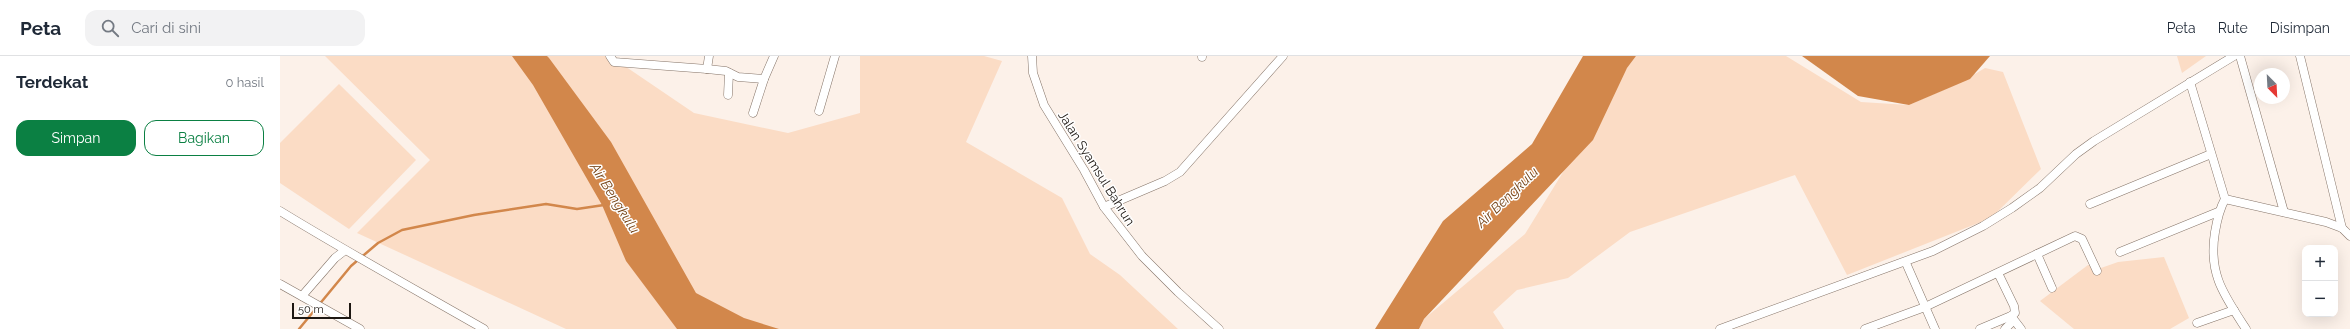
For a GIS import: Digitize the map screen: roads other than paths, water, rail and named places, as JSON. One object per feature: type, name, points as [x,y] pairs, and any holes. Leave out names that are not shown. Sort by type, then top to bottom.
[{"type":"street","points":[[610,56],[614,62],[707,69],[729,73],[738,77],[764,79]]},
{"type":"street","points":[[707,69],[709,56]]},
{"type":"street","points":[[754,113],[764,79],[774,56]]},
{"type":"street","points":[[818,111],[835,56]]},
{"type":"street","name":"Jalan Syamsul Bahrun","points":[[1032,56],[1033,73],[1044,105],[1084,170],[1104,207],[1142,256],[1178,292],[1219,329]]},
{"type":"street","points":[[1104,207],[1165,181],[1180,172],[1284,56]]},
{"type":"street","points":[[1720,329],[1906,263],[1983,226],[2040,188],[2094,141],[2234,56]]},
{"type":"street","points":[[2240,56],[2284,212]]},
{"type":"street","points":[[2300,56],[2342,228]]},
{"type":"street","points":[[728,95],[729,73]]},
{"type":"street","points":[[2190,82],[2224,199],[2218,212],[2214,241],[2213,264],[2220,287],[2246,329]]},
{"type":"street","points":[[2090,204],[2211,154]]},
{"type":"street","points":[[2224,199],[2284,212],[2342,228],[2350,236]]},
{"type":"street","points":[[280,211],[318,232],[344,251],[484,329]]},
{"type":"street","points":[[2120,252],[2218,212]]},
{"type":"street","points":[[1866,329],[1925,307],[1998,274],[2072,236],[2079,236],[2084,241],[2097,271]]},
{"type":"street","points":[[302,296],[335,258],[344,251]]},
{"type":"street","points":[[2037,254],[2052,288]]},
{"type":"street","points":[[1906,263],[1935,329]]},
{"type":"street","points":[[1998,274],[2016,310],[2005,329]]},
{"type":"street","points":[[280,284],[360,329]]},
{"type":"street","points":[[2197,323],[2234,310]]},
{"type":"street","points":[[1980,329],[2012,319]]},
{"type":"street","points":[[2012,319],[2021,329]]},
{"type":"water","name":"Air Bengkulu","points":[[512,56],[547,56],[549,58],[611,142],[696,293],[744,318],[779,329],[677,329],[626,261],[602,205],[533,85]]},
{"type":"water","name":"Air Bengkulu","points":[[1583,56],[1636,56],[1627,68],[1593,140],[1424,319],[1419,329],[1375,329],[1443,221],[1532,144]]},
{"type":"water","points":[[1802,56],[1990,56],[1970,79],[1909,105],[1858,96]]},
{"type":"waterway","name":"Air Bengkulu","points":[[299,329],[351,266],[378,243],[402,230],[474,215],[546,204],[577,209],[604,205]]}]
